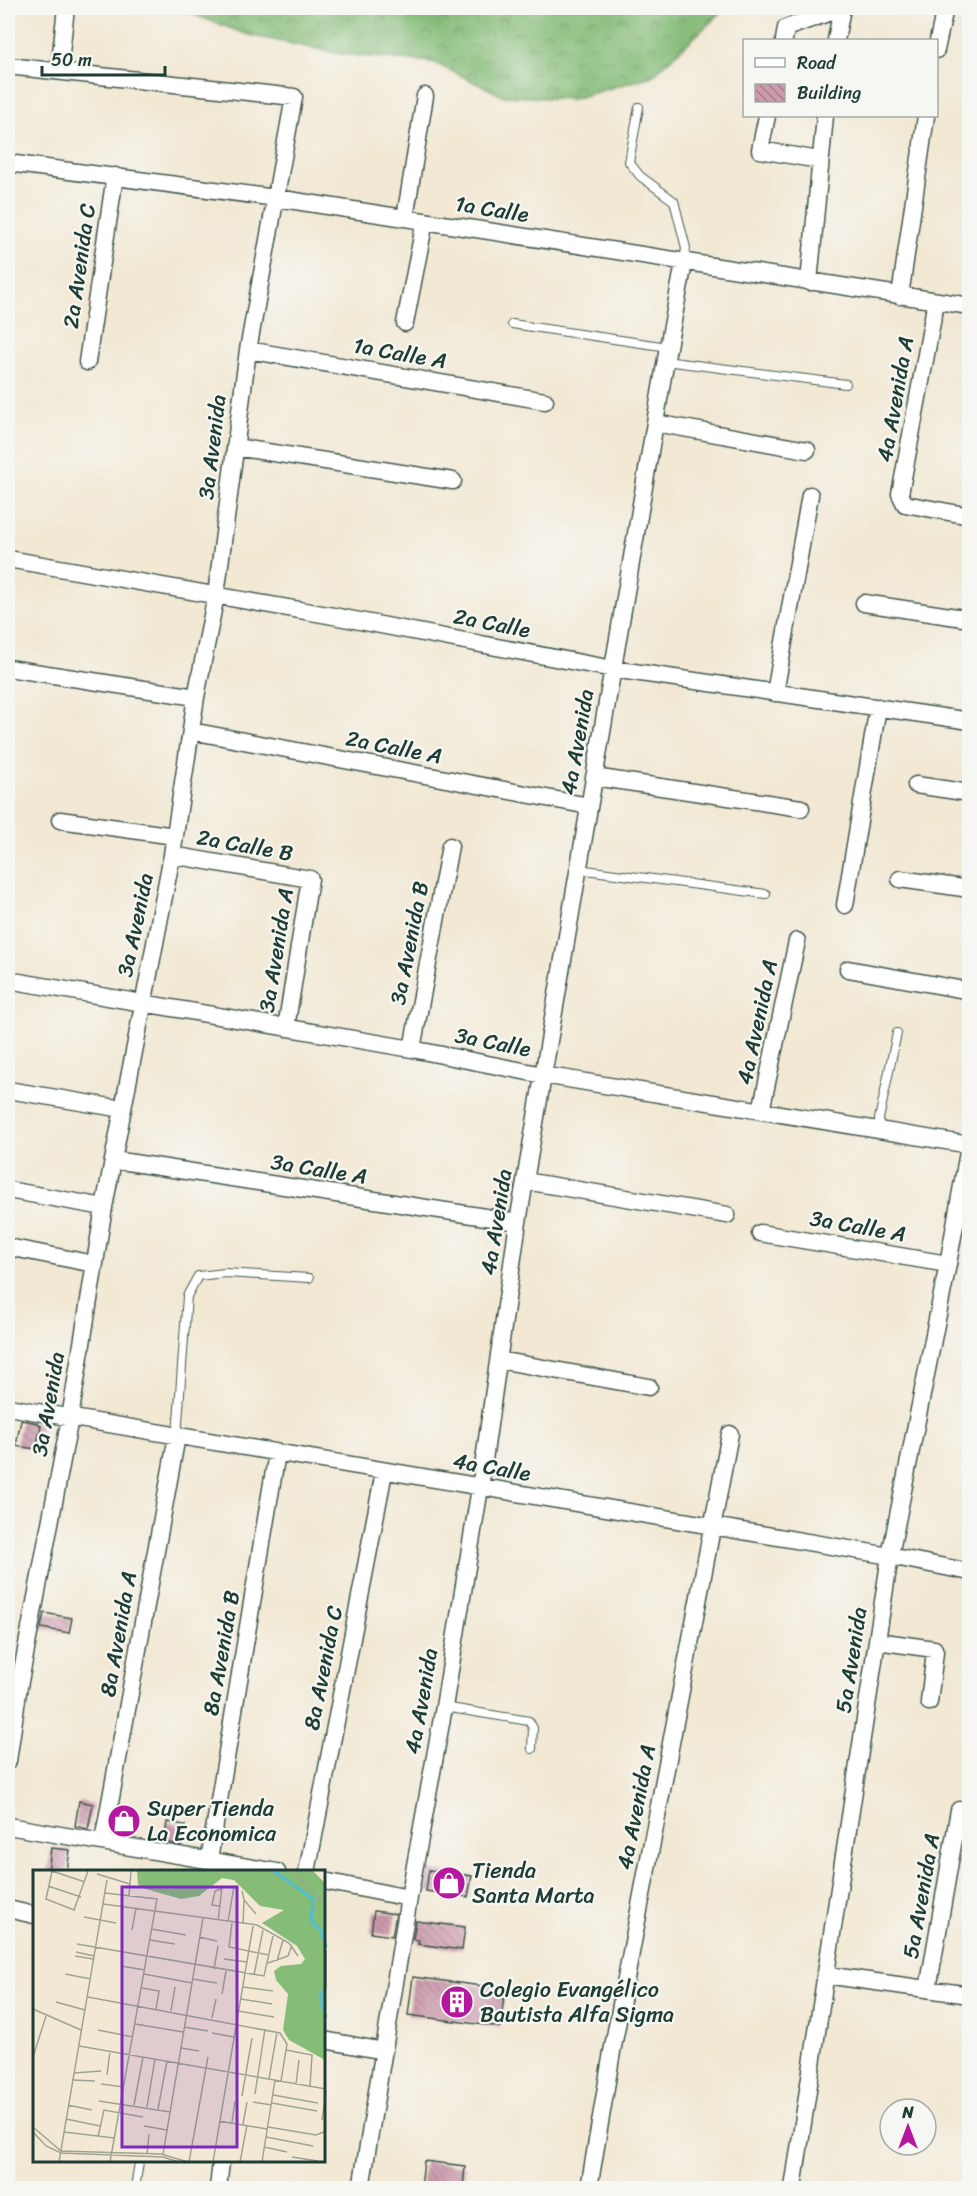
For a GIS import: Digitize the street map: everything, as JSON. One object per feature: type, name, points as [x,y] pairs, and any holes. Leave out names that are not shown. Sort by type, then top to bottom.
[{"type":"street","points":[[8,66],[59,71],[66,8]]},
{"type":"street","points":[[785,34],[842,8]]},
{"type":"street","points":[[836,39],[842,8]]},
{"type":"street","points":[[938,41],[945,8]]},
{"type":"street","name":"3a Avenida","points":[[8,1761],[13,1691],[70,1418],[104,1207],[172,855],[196,697],[216,595],[248,350],[294,97],[59,71]]},
{"type":"street","points":[[405,218],[425,96]]},
{"type":"street","points":[[767,117],[760,150],[819,160]]},
{"type":"street","points":[[809,282],[825,117]]},
{"type":"street","points":[[900,296],[926,117]]},
{"type":"street","name":"1a Calle","points":[[8,163],[276,198],[969,306]]},
{"type":"street","name":"2a Avenida C","points":[[87,362],[115,176]]},
{"type":"street","points":[[405,323],[425,221]]},
{"type":"street","name":"4a Avenida","points":[[361,2188],[480,1488],[525,1180],[666,354],[684,263]]},
{"type":"street","name":"4a Avenida A","points":[[936,301],[900,494],[905,504],[969,516]]},
{"type":"street","name":"1a Calle A","points":[[248,350],[545,402]]},
{"type":"street","points":[[655,423],[807,450]]},
{"type":"street","points":[[235,447],[453,482]]},
{"type":"street","points":[[775,693],[810,495]]},
{"type":"street","name":"2a Calle","points":[[8,559],[613,669],[969,721]]},
{"type":"street","points":[[864,603],[969,619]]},
{"type":"street","points":[[8,668],[196,697]]},
{"type":"street","points":[[845,904],[878,707]]},
{"type":"street","name":"2a Calle A","points":[[191,731],[589,806]]},
{"type":"street","points":[[594,777],[801,808]]},
{"type":"street","points":[[916,785],[969,793]]},
{"type":"street","points":[[60,820],[175,836]]},
{"type":"street","name":"3a Avenida B","points":[[412,1049],[450,846]]},
{"type":"street","name":"2a Calle B","points":[[172,855],[310,879]]},
{"type":"street","name":"3a Avenida A","points":[[286,1028],[310,879]]},
{"type":"street","points":[[900,879],[969,889]]},
{"type":"street","name":"4a Avenida A","points":[[761,1111],[797,942]]},
{"type":"street","points":[[848,969],[969,991]]},
{"type":"street","name":"3a Calle","points":[[8,980],[412,1049],[543,1075],[969,1144]]},
{"type":"street","points":[[8,1090],[123,1109]]},
{"type":"street","name":"5a Avenida","points":[[793,2188],[890,1556],[948,1264],[969,1144]]},
{"type":"street","name":"3a Calle A","points":[[114,1160],[518,1222]]},
{"type":"street","points":[[525,1180],[727,1215]]},
{"type":"street","points":[[8,1190],[104,1207]]},
{"type":"street","name":"3a Calle A","points":[[760,1233],[948,1264]]},
{"type":"street","points":[[8,1247],[94,1264]]},
{"type":"street","points":[[499,1360],[649,1387]]},
{"type":"street","name":"4a Calle","points":[[8,1407],[890,1556],[969,1572]]},
{"type":"street","name":"4a Avenida A","points":[[589,2188],[612,2052],[730,1434]]},
{"type":"street","name":"8a Avenida A","points":[[103,1841],[177,1436]]},
{"type":"street","name":"8a Avenida B","points":[[209,1860],[277,1453]]},
{"type":"street","name":"8a Avenida C","points":[[308,1870],[384,1472]]},
{"type":"street","points":[[877,1641],[933,1649],[935,1652],[929,1702]]},
{"type":"street","name":"5a Avenida A","points":[[928,1989],[959,1810]]},
{"type":"street","points":[[8,1826],[266,1870]]},
{"type":"street","points":[[326,1881],[409,1898]]},
{"type":"street","points":[[8,1910],[33,1915]]},
{"type":"street","points":[[825,1975],[969,1995]]},
{"type":"street","points":[[326,2040],[384,2051]]},
{"type":"street","points":[[218,2188],[221,2163]]},
{"type":"lane","points":[[639,107],[629,162],[640,176],[674,201],[686,248],[684,263]]},
{"type":"lane","points":[[512,324],[666,354],[846,384]]},
{"type":"lane","points":[[578,869],[766,894]]},
{"type":"lane","points":[[880,1131],[879,1119],[897,1033]]},
{"type":"lane","points":[[177,1436],[187,1296],[198,1276],[225,1273],[309,1278]]},
{"type":"lane","points":[[444,1707],[529,1721],[533,1728],[532,1749]]},
{"type":"lane","points":[[135,2188],[139,2163]]},
{"type":"green space","points":[[175,8],[726,8],[652,76],[573,99],[503,96],[433,62],[341,54],[249,35]]},
{"type":"building","points":[[21,1420],[38,1423],[41,1426],[36,1449],[16,1446]]},
{"type":"building","points":[[44,1613],[72,1618],[69,1633],[41,1628]]},
{"type":"building","points":[[79,1801],[93,1804],[88,1829],[75,1826]]},
{"type":"building","name":"Super Tienda La Economica","points":[[120,1809],[133,1811],[130,1833],[116,1831]]},
{"type":"building","points":[[167,1822],[185,1825],[181,1845],[164,1842]]},
{"type":"building","points":[[51,1848],[70,1850],[67,1870],[48,1870]]},
{"type":"building","name":"Tienda Santa Marta","points":[[429,1870],[472,1876],[468,1897],[426,1891]]},
{"type":"building","points":[[374,1911],[396,1914],[392,1936],[371,1933]]},
{"type":"building","points":[[416,1921],[465,1927],[462,1950],[418,1944],[419,1940],[413,1939]]},
{"type":"building","name":"Colegio Evangélico Bautista Alfa Sigma","points":[[413,1977],[505,1989],[500,2027],[408,2015]]},
{"type":"building","points":[[424,2161],[465,2166],[463,2188],[421,2188]]},
{"type":"place","name":"Super Tienda La Economica","points":[[124,1821]]},
{"type":"place","name":"Tienda Santa Marta","points":[[449,1883]]},
{"type":"place","name":"Colegio Evangélico Bautista Alfa Sigma","points":[[457,2002]]}]
